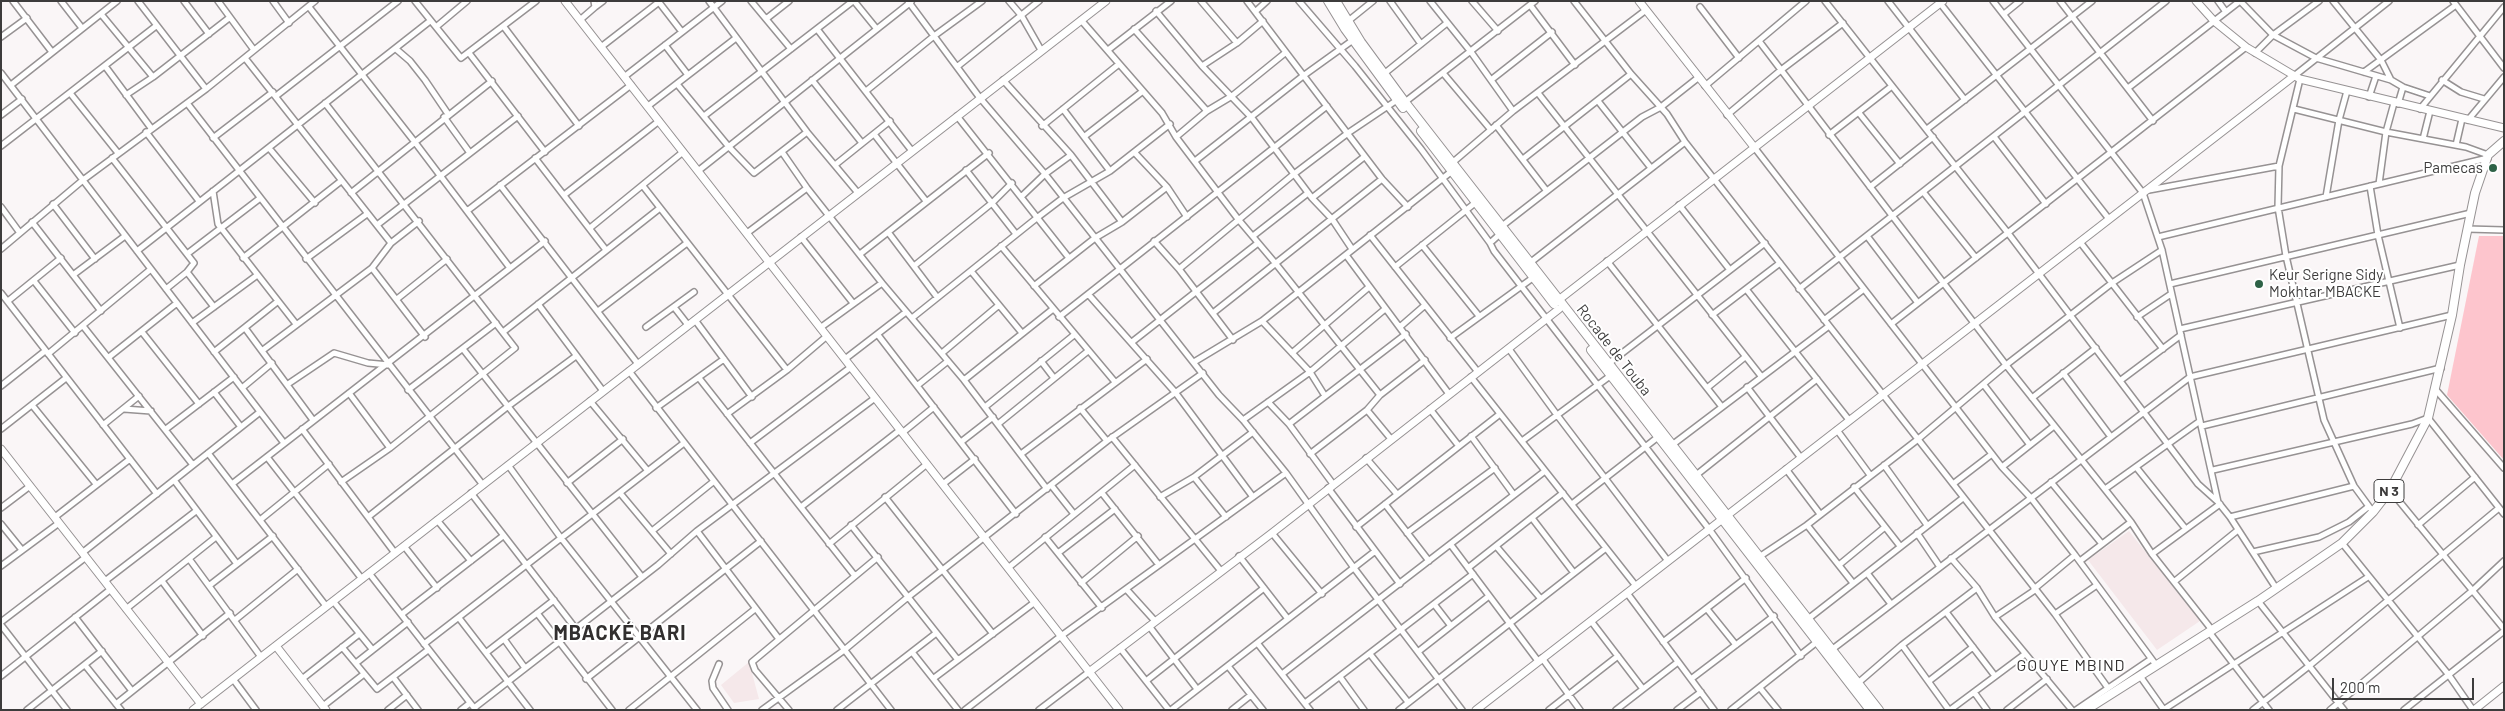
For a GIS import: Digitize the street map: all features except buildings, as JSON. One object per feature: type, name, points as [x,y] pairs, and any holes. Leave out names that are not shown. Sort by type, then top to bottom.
[{"type":"main road","name":"Rocade de Touba","points":[[1328,1],[1353,40],[1452,163],[1534,277],[1608,364],[1672,445],[1724,517]]},
{"type":"main road","name":"Rocade de Touba","points":[[1336,1],[1347,22],[1385,73],[1401,101],[1475,203],[1531,262],[1557,304],[1610,376],[1757,559],[1818,641],[1858,683],[1879,710]]},
{"type":"main road","name":"N 3","points":[[2086,710],[2140,676],[2153,662],[2210,631],[2258,601],[2342,543],[2390,490],[2417,443],[2428,418],[2452,315],[2467,229],[2482,172],[2488,157],[2503,142]]},
{"type":"main road","name":"Rocade de Touba","points":[[1757,559],[1808,619],[1870,710]]},
{"type":"street","points":[[13,1],[52,52]]},
{"type":"street","points":[[61,1],[82,28]]},
{"type":"street","points":[[11,85],[116,1]]},
{"type":"street","points":[[138,1],[206,89]]},
{"type":"street","points":[[184,1],[209,34]]},
{"type":"street","points":[[218,1],[254,50]]},
{"type":"street","points":[[273,1],[289,23]]},
{"type":"street","points":[[1,249],[82,180],[206,89],[315,1]]},
{"type":"street","points":[[213,138],[398,1]]},
{"type":"street","points":[[414,1],[461,58],[536,1]]},
{"type":"street","points":[[436,26],[467,1]]},
{"type":"street","points":[[565,1],[1119,710]]},
{"type":"street","points":[[580,20],[594,4],[602,1]]},
{"type":"street","points":[[709,1],[807,132],[858,193]]},
{"type":"street","points":[[624,77],[722,1]]},
{"type":"street","points":[[752,1],[791,49]]},
{"type":"street","points":[[766,19],[789,1]]},
{"type":"street","points":[[704,116],[854,1],[876,28]]},
{"type":"street","points":[[866,91],[934,36],[982,1]]},
{"type":"street","points":[[1009,1],[1021,15],[1041,50]]},
{"type":"street","points":[[958,66],[1039,1]]},
{"type":"street","points":[[1,449],[169,664],[198,708],[394,553],[1106,1]]},
{"type":"street","points":[[1158,1],[1159,9],[1202,66],[1232,96],[1276,147],[1310,196],[1332,219],[1352,249]]},
{"type":"street","points":[[1108,50],[1170,1]]},
{"type":"street","points":[[1201,1],[1236,43]]},
{"type":"street","points":[[1247,1],[1285,53],[1348,132],[1364,157],[1408,207]]},
{"type":"street","points":[[1256,11],[1267,1]]},
{"type":"street","points":[[1299,1],[1355,66],[1443,178],[1545,319],[1709,529],[1774,616],[1801,656]]},
{"type":"street","points":[[1347,22],[1373,1]]},
{"type":"street","points":[[1390,1],[1421,44]]},
{"type":"street","points":[[1430,1],[1471,52],[1513,111]]},
{"type":"street","points":[[1472,1],[1498,31]]},
{"type":"street","points":[[1574,1],[1632,74],[1662,107],[1684,142],[1883,394],[1987,531],[2055,614],[2108,688]]},
{"type":"street","points":[[1640,1],[2002,467],[2031,498],[2080,561],[2153,662],[2108,688],[2076,710]]},
{"type":"street","points":[[1705,86],[1806,1]]},
{"type":"street","points":[[1825,1],[2008,233],[2169,442],[2202,488],[2219,503],[2276,588]]},
{"type":"street","points":[[1888,1],[1965,100]]},
{"type":"street","points":[[1993,1],[2060,85],[2111,154],[2145,191],[2162,250],[2219,503]]},
{"type":"street","points":[[2004,14],[2020,1]]},
{"type":"street","points":[[2060,1],[2153,121]]},
{"type":"street","points":[[1927,129],[2092,1]]},
{"type":"street","points":[[1800,289],[1995,138],[2166,1]]},
{"type":"street","points":[[2196,1],[2214,21],[2246,47],[2297,78],[2396,104],[2504,128]]},
{"type":"street","points":[[2218,1],[2226,12]]},
{"type":"street","points":[[2128,88],[2240,1],[2273,35],[2316,58],[2391,80],[2403,87],[2430,96]]},
{"type":"street","points":[[2254,53],[2273,35],[2318,1]]},
{"type":"street","points":[[2333,1],[2381,60],[2391,80]]},
{"type":"street","points":[[1476,710],[2145,191],[2297,78],[2316,58],[2355,30],[2389,1]]},
{"type":"street","points":[[601,47],[659,2],[682,32]]},
{"type":"street","points":[[698,171],[910,2],[980,98],[1045,174],[1219,395],[1244,420],[1286,473],[1354,568],[1380,599],[1462,710]]},
{"type":"street","points":[[1039,710],[1239,556],[1309,505],[1330,486],[1509,349],[1545,319],[1557,304],[1607,261],[1941,2],[2109,219]]},
{"type":"street","points":[[1179,269],[1238,219],[1348,132],[1386,107],[1401,101],[1443,73],[1533,3],[1575,65]]},
{"type":"street","points":[[2364,72],[2454,3],[2504,68]]},
{"type":"street","points":[[308,7],[414,141],[510,268]]},
{"type":"street","points":[[1700,7],[1739,58]]},
{"type":"street","points":[[2420,109],[2504,7]]},
{"type":"street","points":[[1452,163],[1513,111],[1646,10]]},
{"type":"street","points":[[101,14],[153,77]]},
{"type":"street","points":[[1,37],[27,18]]},
{"type":"street","points":[[126,95],[153,77],[229,18]]},
{"type":"street","points":[[1080,20],[1108,50],[1170,124],[1176,137],[1238,219],[1380,396]]},
{"type":"street","points":[[137,251],[269,148],[297,123],[362,76],[430,21]]},
{"type":"street","points":[[1202,66],[1236,43],[1263,21]]},
{"type":"street","points":[[1385,73],[1447,23]]},
{"type":"street","points":[[1727,115],[1781,70],[1843,24]]},
{"type":"street","points":[[1,146],[156,26]]},
{"type":"street","points":[[504,27],[579,126]]},
{"type":"street","points":[[817,29],[912,151]]},
{"type":"street","points":[[1134,29],[1207,111]]},
{"type":"street","points":[[1491,80],[1552,32]]},
{"type":"street","points":[[648,106],[736,38]]},
{"type":"street","points":[[1195,161],[1303,76],[1353,40]]},
{"type":"street","points":[[1759,41],[1943,284],[2131,522],[2152,554],[2175,581],[2269,710]]},
{"type":"street","points":[[665,45],[688,75]]},
{"type":"street","points":[[1891,324],[2246,47]]},
{"type":"street","points":[[396,49],[410,61],[425,80],[470,153]]},
{"type":"street","points":[[469,53],[545,152]]},
{"type":"street","points":[[1176,137],[1207,111],[1232,96],[1285,53]]},
{"type":"street","points":[[245,58],[391,243]]},
{"type":"street","points":[[1042,126],[1119,64]]},
{"type":"street","points":[[105,66],[199,201]]},
{"type":"street","points":[[1,73],[284,443]]},
{"type":"street","points":[[1443,73],[1491,130]]},
{"type":"street","points":[[1524,159],[1632,74]]},
{"type":"street","points":[[2369,97],[2376,76]]},
{"type":"street","points":[[1490,243],[1501,230],[1546,190],[1642,117],[1662,107],[1699,77]]},
{"type":"street","points":[[2456,145],[2465,119],[2504,77]]},
{"type":"street","points":[[2253,552],[2319,536],[2370,510],[2354,486],[2324,420],[2286,256],[2278,208],[2280,166],[2294,109],[2297,78]]},
{"type":"street","points":[[812,80],[862,143]]},
{"type":"street","points":[[1003,80],[1042,126],[1071,155],[1122,222]]},
{"type":"street","points":[[2442,80],[2461,92],[2484,100]]},
{"type":"street","points":[[351,193],[414,141],[492,81]]},
{"type":"street","points":[[677,84],[728,147],[754,172],[807,132]]},
{"type":"street","points":[[467,211],[631,85]]},
{"type":"street","points":[[1830,135],[1892,86]]},
{"type":"street","points":[[2380,184],[2386,132],[2403,87]]},
{"type":"street","points":[[1085,136],[1143,91]]},
{"type":"street","points":[[2326,197],[2339,120],[2347,92]]},
{"type":"street","points":[[70,93],[118,153]]},
{"type":"street","points":[[1538,93],[1761,376]]},
{"type":"street","points":[[1,115],[22,99]]},
{"type":"street","points":[[1598,101],[1651,168]]},
{"type":"street","points":[[187,103],[334,296],[483,485]]},
{"type":"street","points":[[325,103],[419,221],[514,346],[514,349],[390,448],[341,482]]},
{"type":"street","points":[[1059,318],[1327,106]]},
{"type":"street","points":[[1063,109],[1110,171]]},
{"type":"street","points":[[2294,109],[2386,132],[2456,145],[2488,157]]},
{"type":"street","points":[[2423,139],[2430,111]]},
{"type":"street","points":[[1859,113],[1900,164]]},
{"type":"street","points":[[377,225],[518,116]]},
{"type":"street","points":[[957,116],[989,153],[1069,258]]},
{"type":"street","points":[[564,195],[659,121]]},
{"type":"street","points":[[835,164],[890,121]]},
{"type":"street","points":[[912,318],[1038,216],[1063,198],[1110,171],[1170,124]]},
{"type":"street","points":[[1496,125],[1546,190]]},
{"type":"street","points":[[874,134],[895,164],[926,201]]},
{"type":"street","points":[[1870,187],[1933,137]]},
{"type":"street","points":[[1995,138],[2046,204]]},
{"type":"street","points":[[1531,262],[1684,142]]},
{"type":"street","points":[[269,148],[315,203]]},
{"type":"street","points":[[590,228],[683,152]]},
{"type":"street","points":[[782,152],[807,188],[882,283],[964,380],[1021,454],[1074,514]]},
{"type":"street","points":[[860,254],[989,153]]},
{"type":"street","points":[[1135,153],[1167,187],[1187,217]]},
{"type":"street","points":[[1022,196],[1045,174],[1071,155]]},
{"type":"street","points":[[1253,236],[1364,157]]},
{"type":"street","points":[[2158,237],[2488,157]]},
{"type":"street","points":[[112,158],[188,254],[194,265],[166,289]]},
{"type":"street","points":[[535,158],[606,250]]},
{"type":"street","points":[[2145,191],[2280,166]]},
{"type":"street","points":[[966,170],[1016,234]]},
{"type":"street","points":[[1194,362],[1262,322],[1452,171]]},
{"type":"street","points":[[1214,313],[1382,179]]},
{"type":"street","points":[[243,258],[341,181]]},
{"type":"street","points":[[914,266],[992,203],[1012,183]]},
{"type":"street","points":[[500,185],[546,241],[638,364]]},
{"type":"street","points":[[643,186],[787,370]]},
{"type":"street","points":[[2370,186],[2378,235],[2400,328]]},
{"type":"street","points":[[1034,286],[1094,238],[1122,222],[1167,187]]},
{"type":"street","points":[[746,233],[807,188]]},
{"type":"street","points":[[213,190],[217,221],[256,276],[296,324]]},
{"type":"street","points":[[1924,193],[1976,258]]},
{"type":"street","points":[[188,254],[259,199]]},
{"type":"street","points":[[1395,267],[1475,203]]},
{"type":"street","points":[[53,204],[95,259]]},
{"type":"street","points":[[1679,205],[1730,270]]},
{"type":"street","points":[[1,207],[20,233]]},
{"type":"street","points":[[503,332],[660,208]]},
{"type":"street","points":[[2170,284],[2471,213]]},
{"type":"street","points":[[306,259],[367,214]]},
{"type":"street","points":[[263,350],[372,268],[391,243],[419,221]]},
{"type":"street","points":[[32,222],[101,311]]},
{"type":"street","points":[[2467,229],[2504,230]]},
{"type":"street","points":[[888,232],[937,298]]},
{"type":"street","points":[[1370,235],[1424,306],[1478,372]]},
{"type":"street","points":[[73,275],[126,236]]},
{"type":"street","points":[[1867,236],[1918,303]]},
{"type":"street","points":[[801,237],[853,303]]},
{"type":"street","points":[[232,484],[313,420],[389,365],[546,241]]},
{"type":"street","points":[[1154,242],[1179,269],[1233,340]]},
{"type":"street","points":[[2080,242],[2137,318],[2163,349]]},
{"type":"street","points":[[598,311],[687,243]]},
{"type":"street","points":[[1132,342],[1258,243]]},
{"type":"street","points":[[1608,364],[1764,243]]},
{"type":"street","points":[[1422,245],[1479,316]]},
{"type":"street","points":[[1001,246],[1059,318],[1115,382]]},
{"type":"street","points":[[1757,559],[1807,525],[1917,440],[2006,365],[2070,315],[2112,283],[2162,250]]},
{"type":"street","points":[[1346,255],[1449,394]]},
{"type":"street","points":[[8,301],[61,258]]},
{"type":"street","points":[[397,299],[447,259]]},
{"type":"street","points":[[1607,261],[1722,407]]},
{"type":"street","points":[[1712,316],[1780,263]]},
{"type":"street","points":[[2121,380],[2163,349],[2181,332],[2297,302],[2460,264]]},
{"type":"street","points":[[372,268],[425,337]]},
{"type":"street","points":[[1,386],[83,326],[151,269]]},
{"type":"street","points":[[971,270],[1022,333]]},
{"type":"street","points":[[187,272],[214,307]]},
{"type":"street","points":[[192,323],[256,276]]},
{"type":"street","points":[[1450,338],[1534,277]]},
{"type":"street","points":[[34,281],[74,333]]},
{"type":"street","points":[[820,328],[882,283]]},
{"type":"street","points":[[1292,353],[1369,287]]},
{"type":"street","points":[[1746,289],[1849,420]]},
{"type":"street","points":[[1824,320],[1864,289]]},
{"type":"street","points":[[646,327],[694,292]]},
{"type":"street","points":[[1,293],[157,494]]},
{"type":"street","points":[[1088,294],[1175,392],[1253,497]]},
{"type":"street","points":[[2137,318],[2172,294]]},
{"type":"street","points":[[214,352],[277,302]]},
{"type":"street","points":[[109,357],[177,303]]},
{"type":"street","points":[[538,304],[603,392]]},
{"type":"street","points":[[942,353],[999,305]]},
{"type":"street","points":[[674,306],[688,325]]},
{"type":"street","points":[[1400,326],[1424,306]]},
{"type":"street","points":[[964,380],[1053,309]]},
{"type":"street","points":[[1244,420],[1310,372],[1385,309]]},
{"type":"street","points":[[845,359],[906,312]]},
{"type":"street","points":[[1829,651],[2190,377],[2452,315]]},
{"type":"street","points":[[695,320],[752,397]]},
{"type":"street","points":[[1262,322],[1310,372],[1325,396]]},
{"type":"street","points":[[408,390],[496,323]]},
{"type":"street","points":[[83,326],[193,465]]},
{"type":"street","points":[[1672,445],[1829,326]]},
{"type":"street","points":[[245,328],[313,420]]},
{"type":"street","points":[[142,332],[199,404]]},
{"type":"street","points":[[1289,424],[1406,334]]},
{"type":"street","points":[[878,335],[1016,514]]},
{"type":"street","points":[[985,407],[1074,335]]},
{"type":"street","points":[[727,414],[787,370],[827,336]]},
{"type":"street","points":[[2032,398],[2096,348]]},
{"type":"street","points":[[463,349],[591,516],[642,577]]},
{"type":"street","points":[[1509,349],[1557,416],[1668,561]]},
{"type":"street","points":[[998,424],[1088,351]]},
{"type":"street","points":[[288,384],[334,353],[368,363],[389,365]]},
{"type":"street","points":[[368,517],[454,448],[576,356]]},
{"type":"street","points":[[1707,388],[1746,357]]},
{"type":"street","points":[[656,408],[724,359]]},
{"type":"street","points":[[1021,454],[1147,359]]},
{"type":"street","points":[[1310,454],[1367,410],[1380,396],[1425,360]]},
{"type":"street","points":[[918,385],[948,361]]},
{"type":"street","points":[[1041,361],[1054,378]]},
{"type":"street","points":[[242,388],[272,363]]},
{"type":"street","points":[[750,443],[851,367]]},
{"type":"street","points":[[2105,489],[2169,442],[2201,423],[2441,368]]},
{"type":"street","points":[[628,371],[713,482],[733,505],[843,651],[891,710]]},
{"type":"street","points":[[2063,373],[2111,437]]},
{"type":"street","points":[[762,710],[843,651],[908,596],[1016,514],[1112,437],[1202,374]]},
{"type":"street","points":[[1522,441],[1610,376]]},
{"type":"street","points":[[166,429],[234,377]]},
{"type":"street","points":[[1471,377],[1636,586]]},
{"type":"street","points":[[1,429],[66,378]]},
{"type":"street","points":[[699,378],[855,576]]},
{"type":"street","points":[[1695,476],[1817,379]]},
{"type":"street","points":[[1984,385],[2030,445]]},
{"type":"street","points":[[1747,387],[1801,458]]},
{"type":"street","points":[[2436,390],[2504,468]]},
{"type":"street","points":[[214,392],[241,427]]},
{"type":"street","points":[[349,393],[390,448]]},
{"type":"street","points":[[103,425],[139,396]]},
{"type":"street","points":[[461,710],[473,707],[508,681],[612,601],[697,531],[875,398]]},
{"type":"street","points":[[590,401],[648,471]]},
{"type":"street","points":[[1268,402],[1289,424],[1356,527],[1400,584]]},
{"type":"street","points":[[32,405],[96,484]]},
{"type":"street","points":[[801,507],[934,407]]},
{"type":"street","points":[[1080,408],[1107,441]]},
{"type":"street","points":[[124,409],[151,411]]},
{"type":"street","points":[[1430,409],[1458,445]]},
{"type":"street","points":[[1367,410],[1391,439]]},
{"type":"street","points":[[67,710],[1,624],[174,480],[260,412]]},
{"type":"street","points":[[1356,527],[1458,445],[1500,414]]},
{"type":"street","points":[[961,442],[993,417]]},
{"type":"street","points":[[2213,470],[2428,418],[2504,514]]},
{"type":"street","points":[[2002,467],[2054,426]]},
{"type":"street","points":[[302,430],[394,553]]},
{"type":"street","points":[[1837,430],[1870,475]]},
{"type":"street","points":[[1160,497],[1194,477],[1253,432]]},
{"type":"street","points":[[1471,436],[1514,495]]},
{"type":"street","points":[[1112,437],[1221,570]]},
{"type":"street","points":[[1572,504],[1658,437]]},
{"type":"street","points":[[567,483],[623,439]]},
{"type":"street","points":[[424,644],[684,444]]},
{"type":"street","points":[[208,453],[326,606]]},
{"type":"street","points":[[1953,484],[1992,454]]},
{"type":"street","points":[[267,457],[362,579]]},
{"type":"street","points":[[1366,458],[1397,494]]},
{"type":"street","points":[[1,566],[57,520],[96,484],[130,459]]},
{"type":"street","points":[[943,484],[974,459]]},
{"type":"street","points":[[260,520],[329,464]]},
{"type":"street","points":[[829,544],[927,464]]},
{"type":"street","points":[[1008,568],[1136,465]]},
{"type":"street","points":[[1884,465],[1927,525]]},
{"type":"street","points":[[508,466],[561,538],[697,710]]},
{"type":"street","points":[[2136,467],[2185,528]]},
{"type":"street","points":[[1408,533],[1495,468]]},
{"type":"street","points":[[1786,469],[1820,514]]},
{"type":"street","points":[[1282,674],[1545,471]]},
{"type":"street","points":[[966,710],[1061,636],[1286,473]]},
{"type":"street","points":[[1194,477],[1226,518]]},
{"type":"street","points":[[2418,525],[2475,478]]},
{"type":"street","points":[[174,480],[237,564]]},
{"type":"street","points":[[652,531],[713,482]]},
{"type":"street","points":[[2051,482],[2102,544]]},
{"type":"street","points":[[1,508],[30,486]]},
{"type":"street","points":[[2230,518],[2354,486]]},
{"type":"street","points":[[1854,487],[1900,546]]},
{"type":"street","points":[[2390,490],[2504,630],[2404,710]]},
{"type":"street","points":[[620,493],[670,554]]},
{"type":"street","points":[[1102,493],[1160,565]]},
{"type":"street","points":[[1468,568],[1563,493]]},
{"type":"street","points":[[472,494],[576,629]]},
{"type":"street","points":[[885,497],[993,634]]},
{"type":"street","points":[[1808,619],[1963,498]]},
{"type":"street","points":[[2152,554],[2219,503]]},
{"type":"street","points":[[1385,504],[1429,562]]},
{"type":"street","points":[[2253,710],[2264,703],[2499,508]]},
{"type":"street","points":[[1058,553],[1115,509]]},
{"type":"street","points":[[105,582],[196,511]]},
{"type":"street","points":[[1532,518],[1574,573]]},
{"type":"street","points":[[438,520],[471,561]]},
{"type":"street","points":[[2080,561],[2131,522]]},
{"type":"street","points":[[1,524],[22,550]]},
{"type":"street","points":[[851,525],[878,557],[935,634],[958,660]]},
{"type":"street","points":[[1807,525],[1853,583]]},
{"type":"street","points":[[1839,565],[1885,527]]},
{"type":"street","points":[[2175,581],[2238,530]]},
{"type":"street","points":[[697,531],[779,639]]},
{"type":"street","points":[[1272,533],[1322,594]]},
{"type":"street","points":[[1917,534],[1940,567]]},
{"type":"street","points":[[210,586],[273,536]]},
{"type":"street","points":[[402,614],[503,536]]},
{"type":"street","points":[[1081,583],[1138,536]]},
{"type":"street","points":[[126,609],[190,560],[216,537]]},
{"type":"street","points":[[1045,537],[1102,608]]},
{"type":"street","points":[[586,679],[760,541]]},
{"type":"street","points":[[2342,543],[2448,674],[2473,710],[2504,686]]},
{"type":"street","points":[[1451,545],[1510,623],[1580,710]]},
{"type":"street","points":[[404,546],[437,588]]},
{"type":"street","points":[[1496,546],[1541,600]]},
{"type":"street","points":[[1399,710],[1606,548]]},
{"type":"street","points":[[1120,648],[1170,710],[1258,644],[1374,552]]},
{"type":"street","points":[[1995,617],[2035,589],[2075,555]]},
{"type":"street","points":[[1239,556],[1288,619]]},
{"type":"street","points":[[790,710],[755,670],[752,662],[878,557]]},
{"type":"street","points":[[1950,558],[1977,588],[1995,617],[2072,710]]},
{"type":"street","points":[[190,560],[262,657]]},
{"type":"street","points":[[2330,710],[2472,591],[2504,561]]},
{"type":"street","points":[[234,620],[298,569]]},
{"type":"street","points":[[369,573],[473,707]]},
{"type":"street","points":[[1867,573],[1891,604]]},
{"type":"street","points":[[1305,703],[1473,574]]},
{"type":"street","points":[[2140,676],[2163,710],[2368,577]]},
{"type":"street","points":[[1663,642],[1746,578]]},
{"type":"street","points":[[162,581],[203,636]]},
{"type":"street","points":[[2055,614],[2097,585]]},
{"type":"street","points":[[1146,681],[1264,588]]},
{"type":"street","points":[[1858,683],[1902,645],[1977,588]]},
{"type":"street","points":[[1,676],[111,589]]},
{"type":"street","points":[[1127,590],[1155,621]]},
{"type":"street","points":[[1627,593],[1714,710]]},
{"type":"street","points":[[1419,651],[1489,596]]},
{"type":"street","points":[[487,652],[554,600]]},
{"type":"street","points":[[333,601],[372,649]]},
{"type":"street","points":[[2258,601],[2282,634],[2344,710]]},
{"type":"street","points":[[934,678],[1035,602]]},
{"type":"street","points":[[1434,604],[1451,626]]},
{"type":"street","points":[[629,710],[638,707],[671,677],[755,609]]},
{"type":"street","points":[[1707,609],[1736,645]]},
{"type":"street","points":[[1946,612],[1995,676]]},
{"type":"street","points":[[116,704],[169,664],[230,613]]},
{"type":"street","points":[[537,613],[586,679],[612,710]]},
{"type":"street","points":[[1691,679],[1774,616]]},
{"type":"street","points":[[75,617],[132,691]]},
{"type":"street","points":[[459,618],[530,710]]},
{"type":"street","points":[[1591,621],[1644,690]]},
{"type":"street","points":[[356,663],[408,622]]},
{"type":"street","points":[[1148,626],[1197,689]]},
{"type":"street","points":[[302,679],[359,634]]},
{"type":"street","points":[[837,710],[935,634]]},
{"type":"street","points":[[504,639],[525,668]]},
{"type":"street","points":[[1731,710],[1818,641]]},
{"type":"street","points":[[1258,644],[1310,710]]},
{"type":"street","points":[[1902,645],[1949,710],[2025,654]]},
{"type":"street","points":[[276,646],[325,708],[364,674]]},
{"type":"street","points":[[342,647],[377,689],[428,650]]},
{"type":"street","points":[[1929,681],[1972,647]]},
{"type":"street","points":[[27,710],[102,650]]},
{"type":"street","points":[[912,652],[958,710]]},
{"type":"street","points":[[1370,654],[1408,702]]},
{"type":"street","points":[[1549,710],[1618,656]]},
{"type":"street","points":[[1616,710],[1678,662]]},
{"type":"street","points":[[719,664],[712,681],[713,688],[728,710]]},
{"type":"street","points":[[85,665],[121,710]]},
{"type":"street","points":[[1228,666],[1263,710]]},
{"type":"street","points":[[393,677],[418,710]]},
{"type":"street","points":[[1340,678],[1364,710]]},
{"type":"street","points":[[233,679],[256,710]]},
{"type":"street","points":[[2007,710],[2047,679]]},
{"type":"street","points":[[1760,688],[1778,710]]},
{"type":"street","points":[[1677,710],[1701,692]]},
{"type":"street","points":[[1974,692],[1987,710]]},
{"type":"street","points":[[388,710],[407,695]]},
{"type":"street","points":[[1232,710],[1251,695]]},
{"type":"street","points":[[36,710],[38,701]]},
{"type":"street","points":[[1045,704],[1049,710]]},
{"type":"shaded area","points":[[2479,236],[2504,236],[2504,460],[2447,395]]},
{"type":"shaded area","points":[[2129,531],[2200,621],[2157,650],[2088,560]]},
{"type":"shaded area","points":[[749,662],[759,699],[734,703],[721,685]]},
{"type":"place","name":"Pamecas","points":[[2493,168]]},
{"type":"place","name":"Keur Serigne Sidy Mokhtar MBACKE","points":[[2259,284]]},
{"type":"district","name":"MBACKÉ BARI","points":[[620,633]]},
{"type":"district","name":"GOUYE MBIND","points":[[2071,666]]}]
